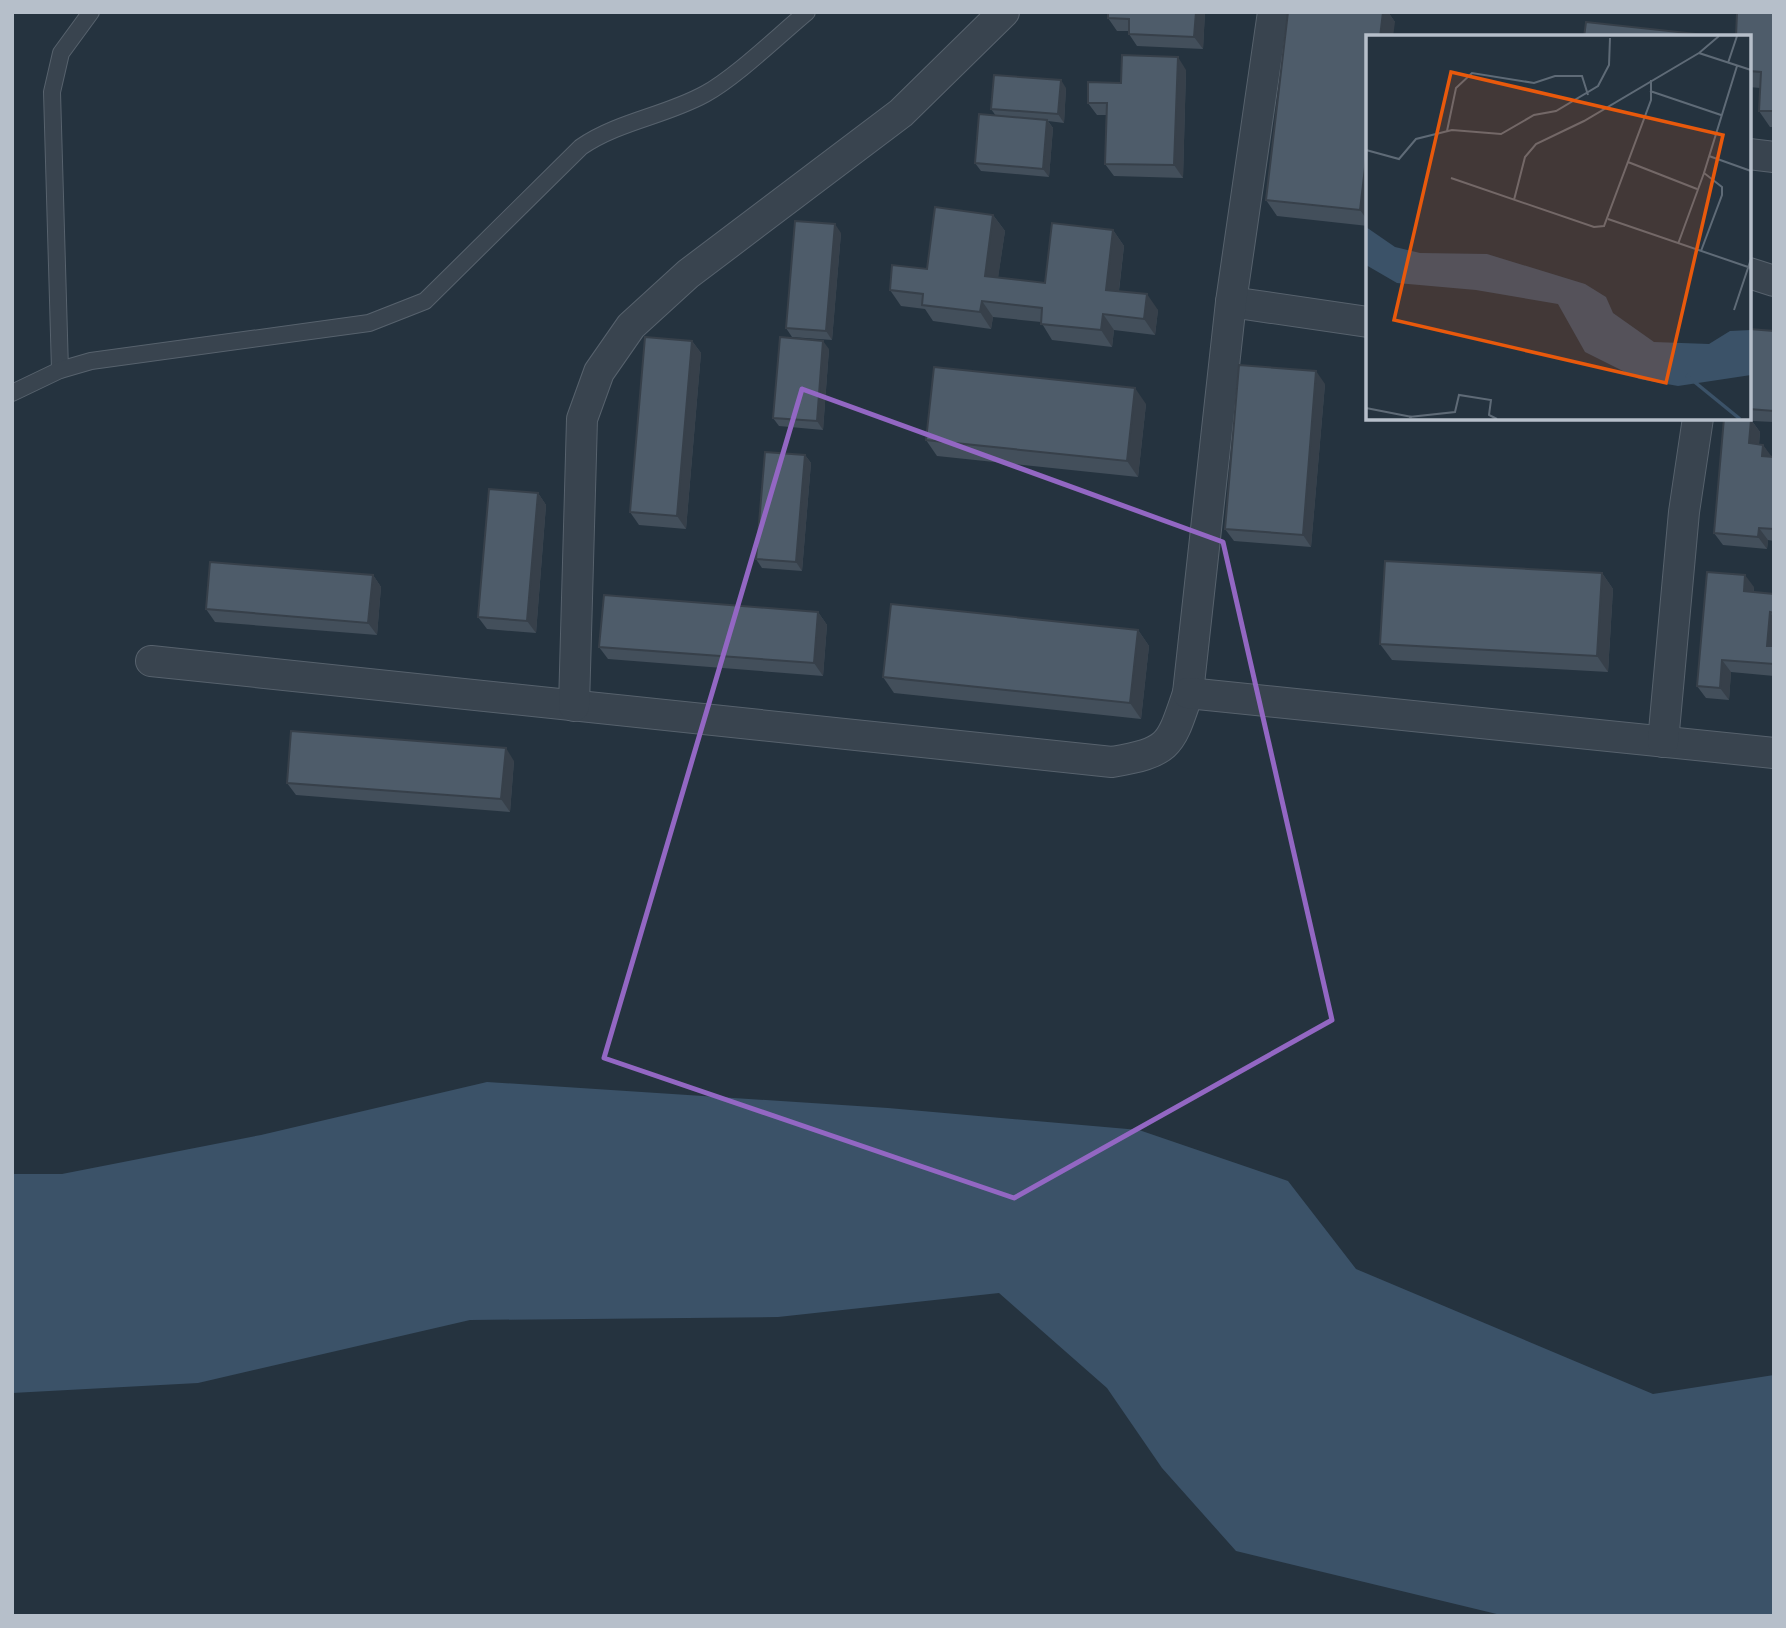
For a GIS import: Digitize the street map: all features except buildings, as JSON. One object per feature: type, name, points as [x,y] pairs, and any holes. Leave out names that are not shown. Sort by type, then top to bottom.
[{"type":"street","points":[[574,706],[582,419],[599,372],[631,326],[688,274],[901,113],[1004,12]]},
{"type":"street","points":[[150,661],[1112,762],[1145,757],[1173,738],[1188,693],[1231,302],[1273,12]]},
{"type":"street","points":[[1751,153],[1774,157]]},
{"type":"street","points":[[1751,274],[1774,281]]},
{"type":"street","points":[[1231,302],[1366,322]]},
{"type":"street","points":[[1663,742],[1684,512],[1698,420]]},
{"type":"street","points":[[1188,693],[1774,753]]},
{"type":"lane","points":[[60,370],[52,92],[61,53],[92,12]]},
{"type":"lane","points":[[12,393],[60,370],[91,360],[369,323],[401,313],[425,301],[581,147],[604,131],[680,106],[708,93],[807,12]]},
{"type":"highlighted area","points":[[802,389],[1223,542],[1332,1020],[1014,1198],[604,1058]]},
{"type":"water","points":[[487,1082],[888,1108],[1139,1130],[1288,1181],[1356,1269],[1653,1394],[1774,1375],[1774,1616],[1505,1616],[1236,1551],[1162,1468],[1107,1388],[999,1293],[778,1317],[470,1320],[198,1383],[12,1393],[12,1174],[62,1174],[261,1135]]}]
